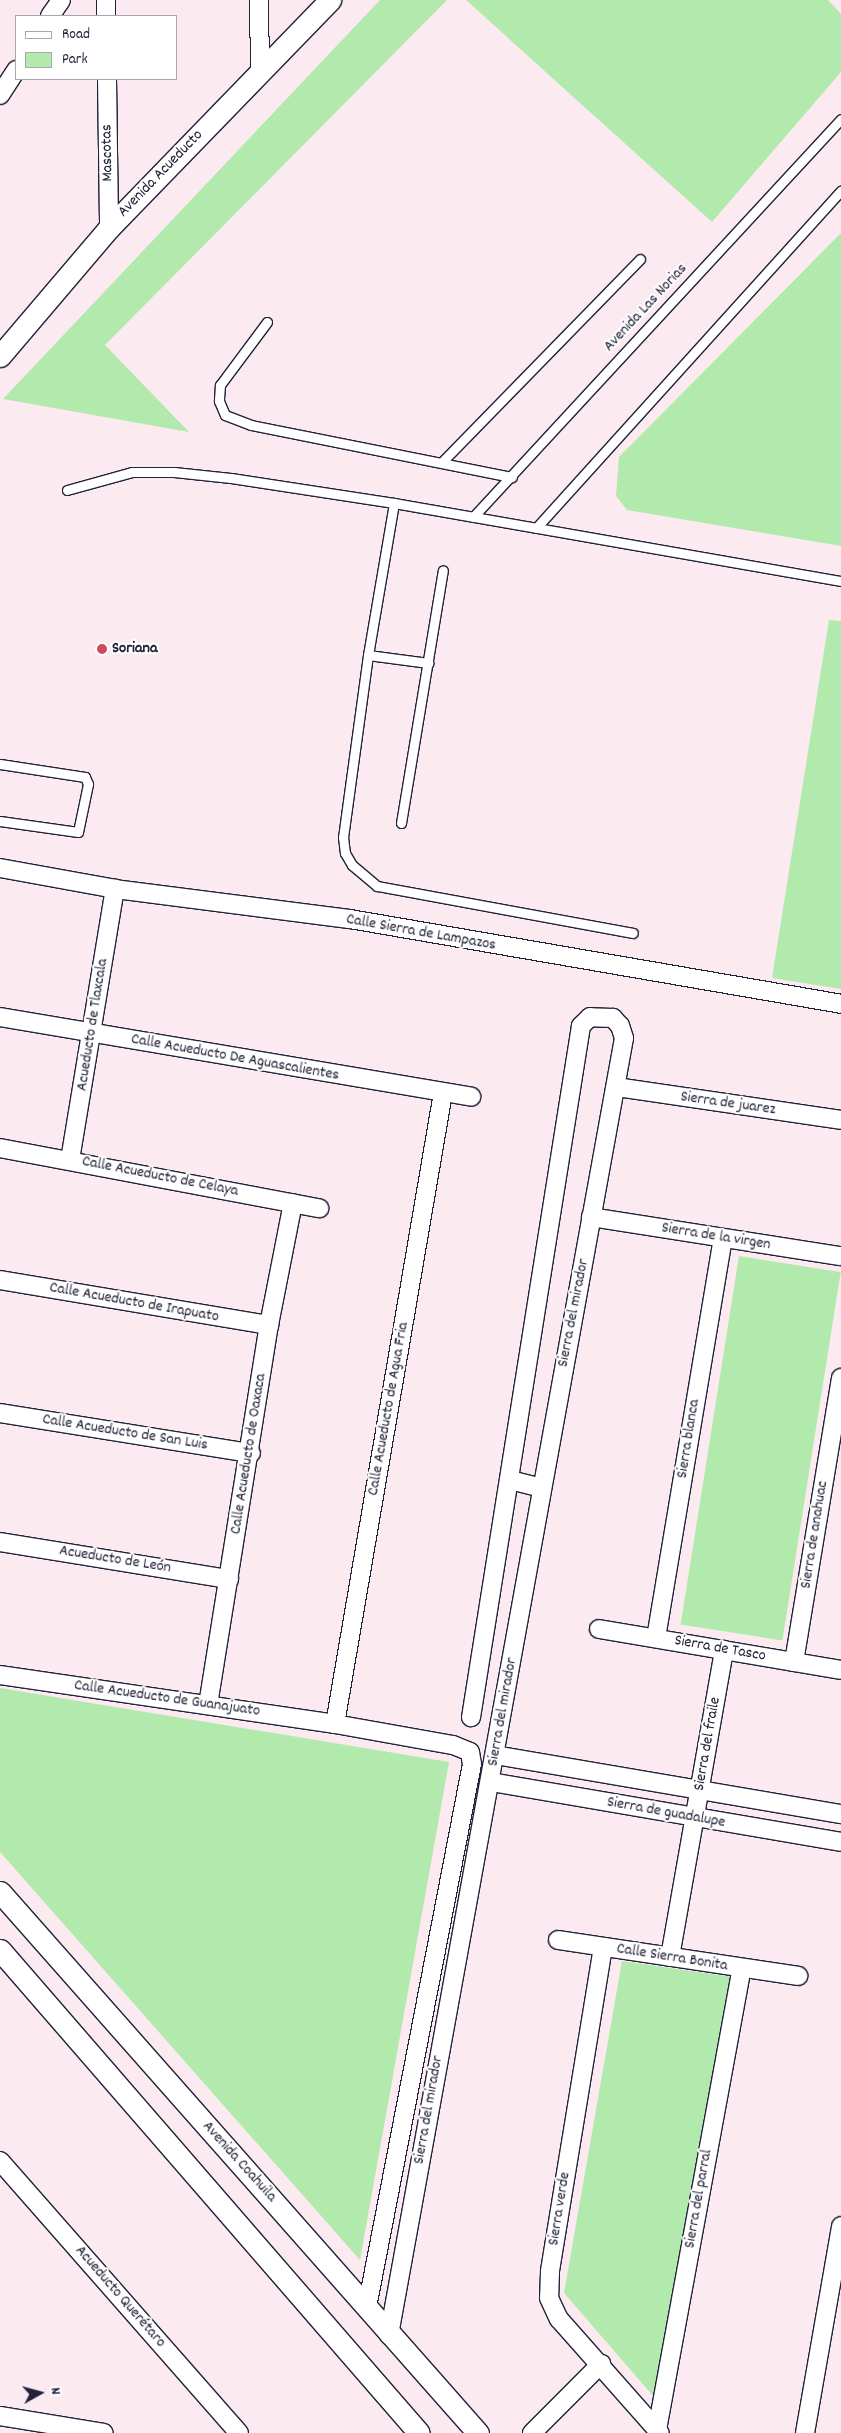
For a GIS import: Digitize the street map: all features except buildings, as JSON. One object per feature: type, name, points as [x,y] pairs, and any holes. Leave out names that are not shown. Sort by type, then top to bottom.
[{"type":"street","points":[[51,15],[61,0]]},
{"type":"street","points":[[106,0],[106,15]]},
{"type":"street","points":[[259,0],[260,70]]},
{"type":"street","name":"Avenida Acueducto","points":[[0,356],[109,228],[260,70],[330,0]]},
{"type":"street","points":[[0,95],[15,72]]},
{"type":"street","name":"Mascotas","points":[[107,80],[109,228]]},
{"type":"street","name":"Calle Sierra de Lampazos","points":[[0,868],[115,889],[350,919],[841,1004]]},
{"type":"street","name":"Acueducto de Tlaxcala","points":[[70,1160],[115,889]]},
{"type":"street","name":"Calle Acueducto De Aguascalientes","points":[[0,1018],[471,1097]]},
{"type":"street","name":"Sierra del mirador","points":[[389,2335],[448,2000],[491,1782],[541,1488],[616,1087],[624,1038],[620,1026],[613,1018],[590,1018],[581,1026],[471,1717]]},
{"type":"street","name":"Sierra de juarez","points":[[616,1087],[841,1120]]},
{"type":"street","name":"Calle Acueducto de Agua Fria","points":[[334,1724],[443,1093]]},
{"type":"street","name":"Calle Acueducto de Celaya","points":[[0,1148],[320,1208]]},
{"type":"street","name":"Calle Acueducto de Oaxaca","points":[[208,1705],[251,1452],[269,1326],[293,1203]]},
{"type":"street","name":"Sierra de la virgen","points":[[592,1217],[841,1256]]},
{"type":"street","name":"Sierra blanca","points":[[656,1638],[723,1239]]},
{"type":"street","name":"Calle Acueducto de Irapuato","points":[[0,1280],[269,1326]]},
{"type":"street","name":"Sierra de anahuac","points":[[794,1662],[841,1378]]},
{"type":"street","name":"Calle Acueducto de San Luis","points":[[0,1413],[251,1452]]},
{"type":"street","points":[[510,1480],[541,1488]]},
{"type":"street","name":"Acueducto de León","points":[[0,1542],[229,1579]]},
{"type":"street","name":"Sierra de Tasco","points":[[599,1629],[841,1670]]},
{"type":"street","name":"Sierra del fraile","points":[[670,1957],[724,1650]]},
{"type":"street","name":"Calle Acueducto de Guanajuato","points":[[0,1675],[334,1724],[453,1745],[470,1752]]},
{"type":"street","name":"Sierra del mirador","points":[[367,2306],[472,1764],[470,1752]]},
{"type":"street","name":"Sierra de guadalupe","points":[[495,1755],[700,1788],[841,1814]]},
{"type":"street","name":"Sierra de guadalupe","points":[[491,1782],[841,1842]]},
{"type":"street","name":"Avenida Coahuila","points":[[0,1892],[367,2306],[389,2335],[478,2433]]},
{"type":"street","name":"Calle Sierra Bonita","points":[[558,1940],[798,1976]]},
{"type":"street","name":"Sierra verde","points":[[603,1947],[548,2286],[549,2298],[559,2319],[659,2431]]},
{"type":"street","points":[[0,1950],[419,2433]]},
{"type":"street","name":"Sierra del parral","points":[[659,2431],[742,1969]]},
{"type":"street","name":"Acueducto Querétaro","points":[[0,2161],[239,2433]]},
{"type":"street","points":[[805,2433],[841,2226]]},
{"type":"street","points":[[532,2433],[601,2364]]},
{"type":"street","points":[[0,2416],[104,2433]]},
{"type":"lane","name":"Avenida Las Norias","points":[[473,517],[841,119]]},
{"type":"lane","points":[[536,528],[841,190]]},
{"type":"lane","points":[[443,461],[640,259]]},
{"type":"lane","points":[[267,322],[220,385],[219,401],[225,415],[251,425],[443,461],[512,477]]},
{"type":"lane","points":[[67,490],[132,472],[174,472],[394,503],[841,581]]},
{"type":"lane","points":[[394,503],[368,655],[343,837],[345,853],[364,878],[377,886],[633,933]]},
{"type":"lane","points":[[401,823],[443,570]]},
{"type":"lane","points":[[368,655],[428,663]]},
{"type":"lane","points":[[0,764],[85,777],[88,784],[78,832],[0,821]]},
{"type":"green space","points":[[380,0],[447,0],[105,345],[189,432],[3,399]]},
{"type":"green space","points":[[466,0],[828,0],[841,14],[841,72],[712,222]]},
{"type":"green space","points":[[841,233],[841,546],[627,510],[616,496],[619,457]]},
{"type":"green space","points":[[829,620],[841,621],[841,989],[772,978]]},
{"type":"green space","points":[[739,1256],[841,1272],[782,1641],[681,1624]]},
{"type":"green space","points":[[0,1688],[449,1762],[360,2260],[0,1852]]},
{"type":"green space","points":[[622,1961],[732,1977],[654,2397],[564,2293]]},
{"type":"place","name":"Soriana","points":[[102,649]]}]
